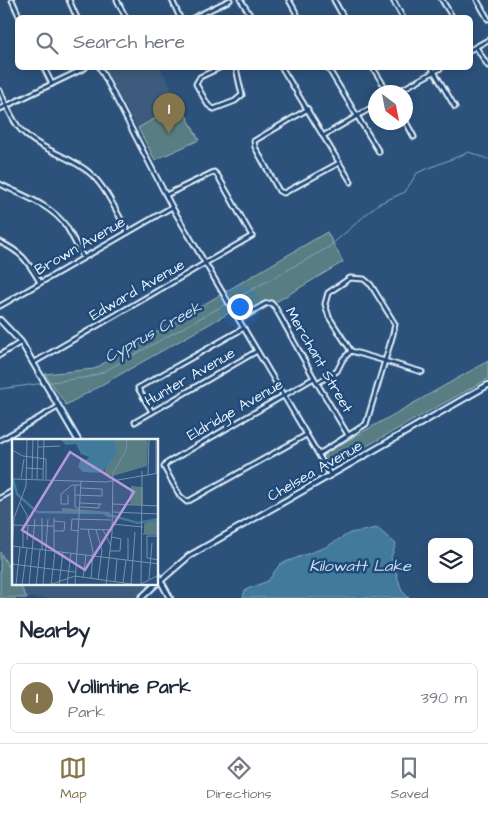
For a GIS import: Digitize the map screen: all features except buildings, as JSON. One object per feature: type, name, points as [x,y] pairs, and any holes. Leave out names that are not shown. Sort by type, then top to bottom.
[{"type":"main road","points":[[0,320],[21,342],[77,439]]},
{"type":"main road","name":"Chelsea Avenue","points":[[159,582],[188,556],[488,385]]},
{"type":"main road","points":[[159,584],[170,598]]},
{"type":"main road","name":"Chelsea Avenue","points":[[141,598],[155,586]]},
{"type":"street","points":[[12,0],[19,15]]},
{"type":"street","points":[[69,0],[76,15]]},
{"type":"street","points":[[117,0],[124,15]]},
{"type":"street","points":[[172,0],[179,15]]},
{"type":"street","points":[[199,15],[230,0]]},
{"type":"street","points":[[241,0],[250,15]]},
{"type":"street","points":[[289,0],[297,15]]},
{"type":"street","points":[[334,0],[342,15]]},
{"type":"street","points":[[393,0],[401,15]]},
{"type":"street","points":[[442,0],[450,15]]},
{"type":"street","points":[[477,0],[488,19]]},
{"type":"street","points":[[473,48],[488,40]]},
{"type":"street","points":[[476,47],[488,66]]},
{"type":"street","points":[[45,70],[52,84]]},
{"type":"street","points":[[0,109],[82,70]]},
{"type":"street","points":[[101,70],[172,207],[330,474]]},
{"type":"street","points":[[215,70],[200,77],[196,84],[208,105],[214,109],[235,101],[242,95],[236,70]]},
{"type":"street","points":[[283,70],[350,182]]},
{"type":"street","points":[[329,70],[378,152]]},
{"type":"street","points":[[374,70],[384,85]]},
{"type":"street","points":[[410,85],[438,70]]},
{"type":"street","points":[[434,72],[456,107]]},
{"type":"street","points":[[0,91],[18,127],[29,137],[82,167],[97,181],[128,232]]},
{"type":"street","points":[[308,109],[254,141],[255,147],[279,191],[284,194],[338,163]]},
{"type":"street","points":[[323,136],[368,110]]},
{"type":"street","points":[[410,130],[414,137]]},
{"type":"street","name":"Edward Avenue","points":[[33,363],[252,236],[214,172],[166,195]]},
{"type":"street","points":[[0,184],[43,205],[54,213],[65,225],[83,257]]},
{"type":"street","name":"Brown Avenue","points":[[0,306],[172,207]]},
{"type":"street","points":[[0,242],[18,252],[27,260],[40,282]]},
{"type":"street","points":[[319,454],[366,424],[385,362],[395,324],[371,285],[364,279],[350,278],[328,293],[325,304],[329,317],[352,351],[385,362],[422,372]]},
{"type":"street","name":"Merchant Street","points":[[239,319],[265,304],[271,304],[275,307],[348,435]]},
{"type":"street","points":[[152,412],[138,388],[244,328]]},
{"type":"street","points":[[0,355],[21,342]]},
{"type":"street","name":"Hunter Avenue","points":[[135,422],[257,351]]},
{"type":"street","points":[[317,383],[338,371],[343,359],[352,351]]},
{"type":"street","name":"Eldridge Avenue","points":[[306,435],[187,502],[180,496],[165,470],[167,463],[314,378]]},
{"type":"street","points":[[0,440],[58,406]]},
{"type":"street","points":[[0,498],[12,491]]},
{"type":"shaded area","points":[[105,70],[162,70],[199,140],[155,160]]},
{"type":"shaded area","points":[[12,497],[12,573],[0,552],[0,504]]},
{"type":"shaded area","points":[[20,586],[148,586],[135,598],[27,598]]},
{"type":"green space","points":[[174,108],[177,113],[183,109],[199,140],[155,160],[138,128]]},
{"type":"green space","points":[[327,232],[343,262],[244,321],[236,309],[66,405],[45,374],[94,369]]},
{"type":"green space","points":[[488,361],[488,379],[332,465],[324,454]]},
{"type":"green space","points":[[0,552],[12,573],[12,586],[20,586],[27,598],[0,598]]},
{"type":"water","name":"Kilowatt Lake","points":[[377,528],[396,544],[391,557],[402,591],[409,598],[243,598],[245,590],[268,581],[280,564],[326,547],[350,533]]},
{"type":"waterway","name":"Cyprus Creek","points":[[0,389],[89,377],[103,372],[329,247],[378,204],[405,192],[417,173],[469,152],[488,159]]},
{"type":"place","name":"Vollintine Park","points":[[169,134]]}]
